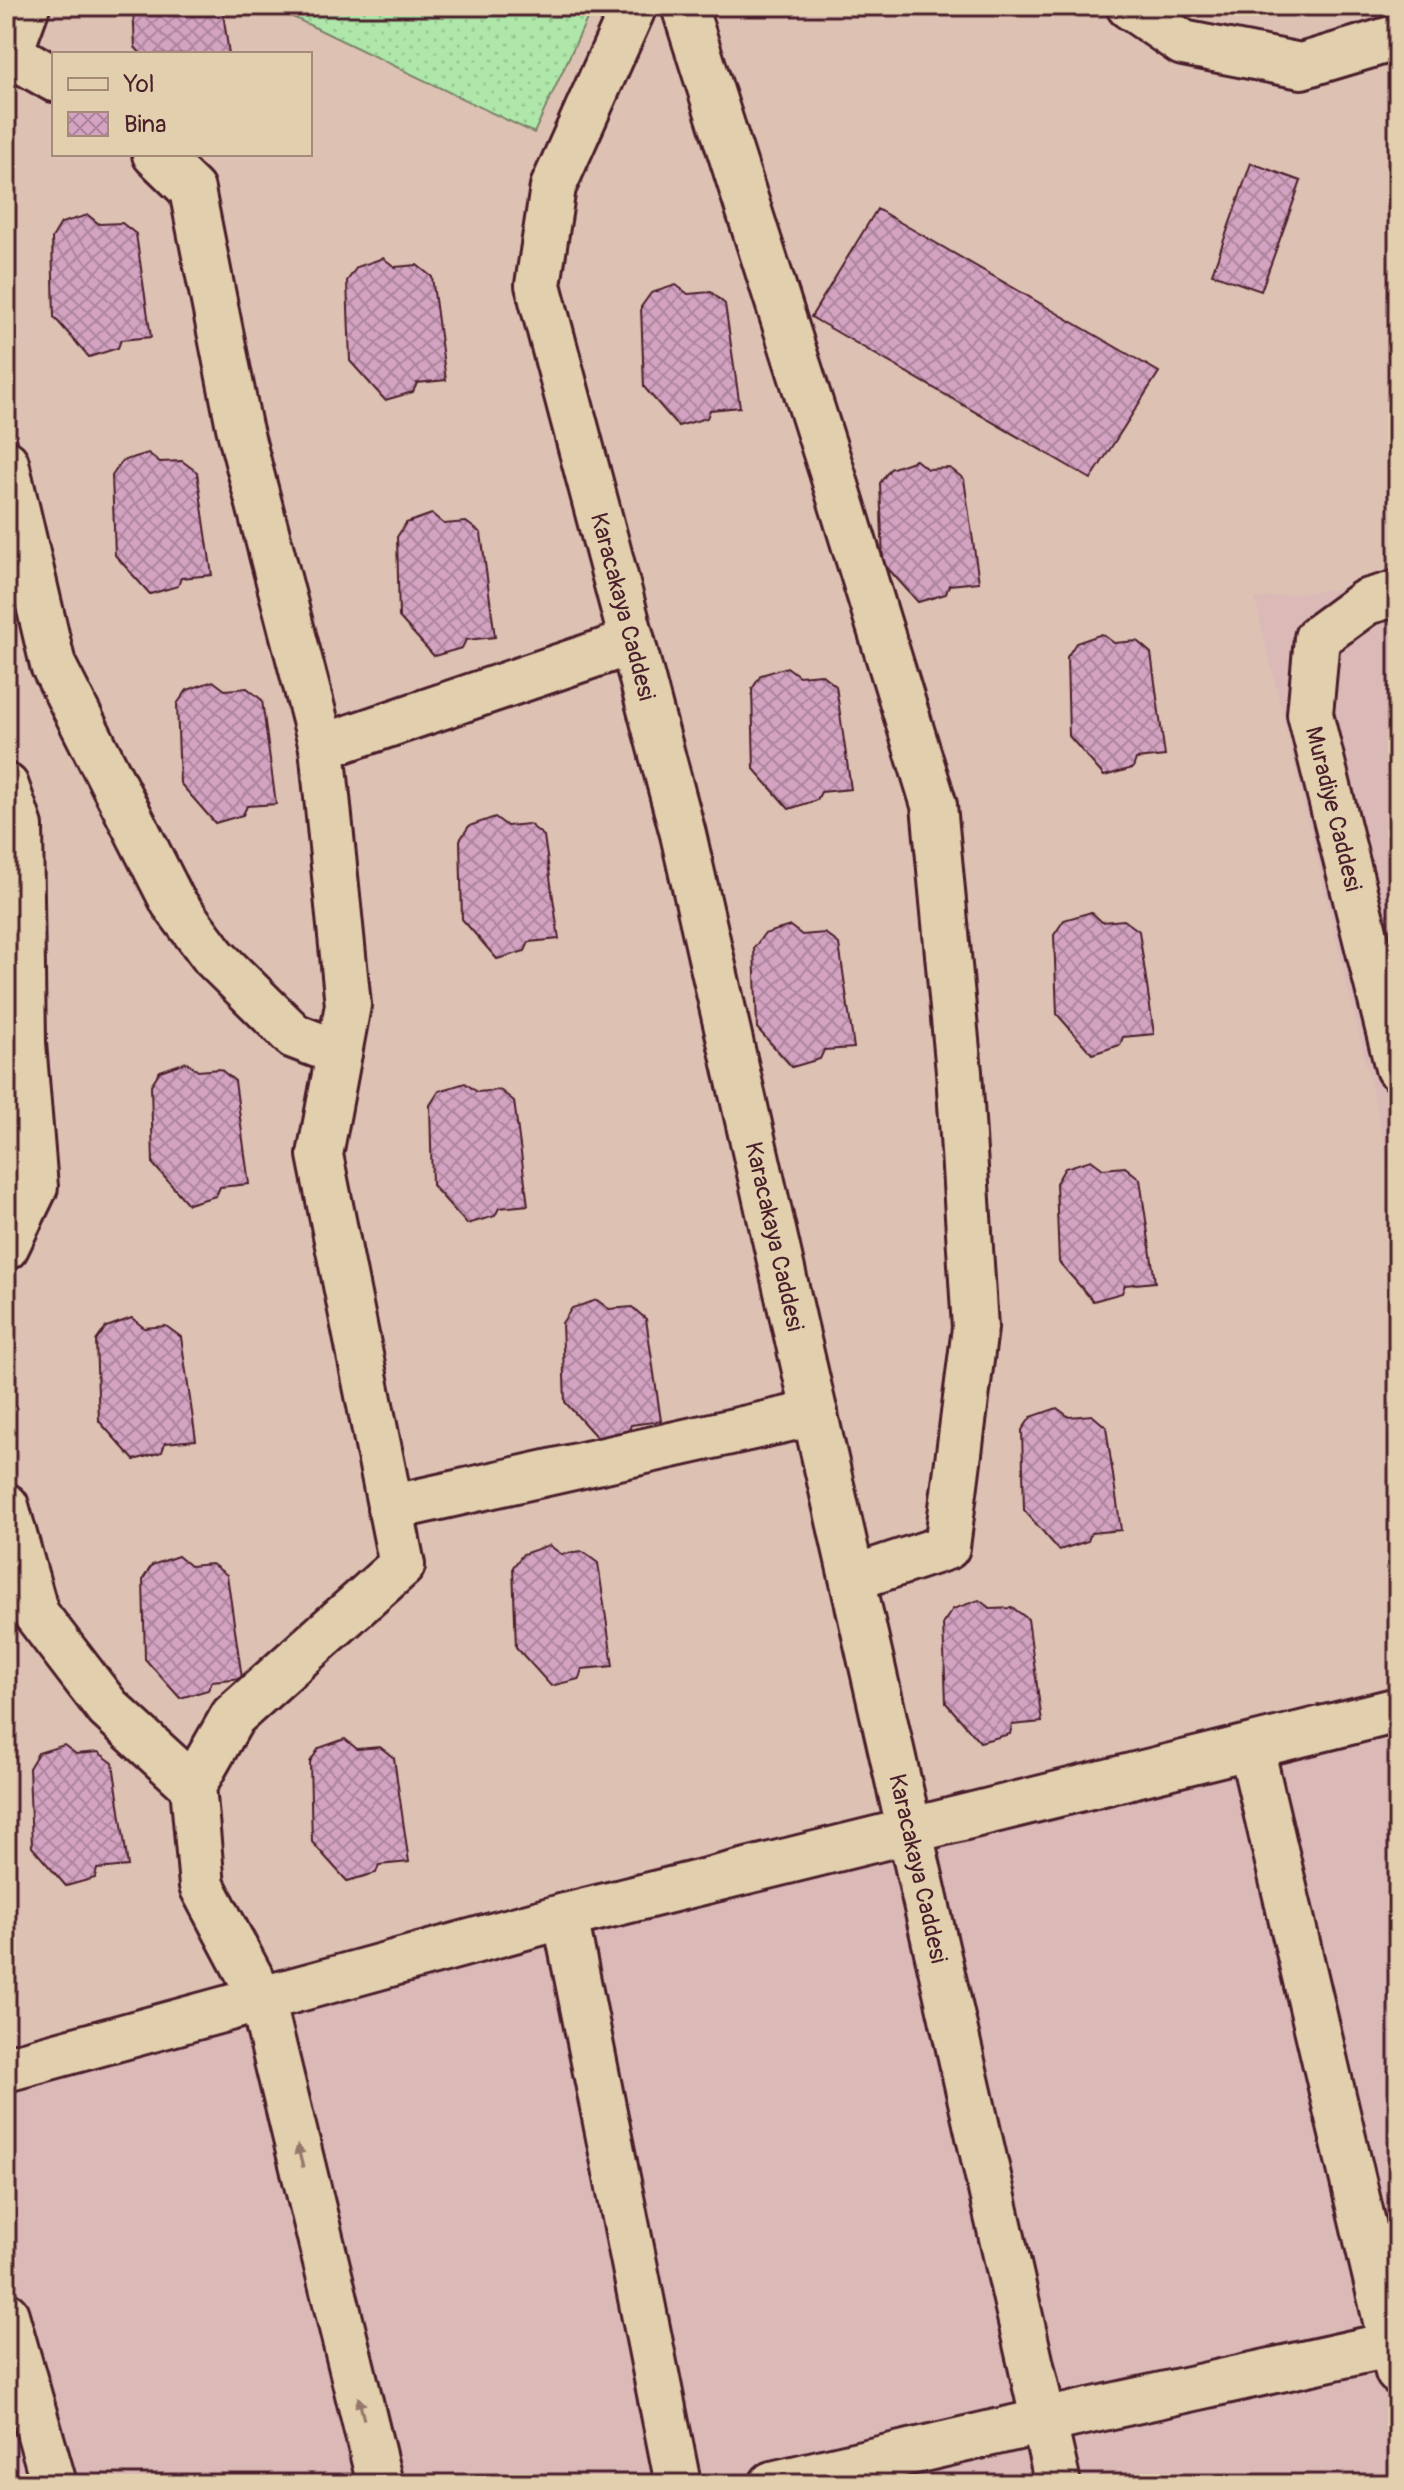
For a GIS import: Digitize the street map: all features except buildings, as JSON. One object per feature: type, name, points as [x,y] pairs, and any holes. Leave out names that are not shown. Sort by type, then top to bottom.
[{"type":"street","points":[[27,6],[7,58],[52,78]]},
{"type":"street","name":"Karacakaya Caddesi","points":[[634,6],[553,187],[538,285],[683,834],[1058,2484]]},
{"type":"street","points":[[684,6],[934,805],[959,1072],[975,1328],[947,1547],[853,1578]]},
{"type":"street","points":[[1129,6],[1183,43],[1301,66],[1398,37]]},
{"type":"street","points":[[157,156],[192,190],[239,427],[322,747],[348,1005],[320,1155],[402,1565],[233,1716],[193,1786],[202,1886],[262,1999],[380,2484]]},
{"type":"street","points":[[6,463],[53,665],[173,902],[214,957],[294,1036],[339,1053]]},
{"type":"street","name":"Muradiye Caddesi","points":[[1398,593],[1366,602],[1317,638],[1310,714],[1398,1068]]},
{"type":"street","points":[[322,747],[632,642]]},
{"type":"street","points":[[6,786],[20,826],[23,1043],[35,1187],[6,1247]]},
{"type":"street","points":[[390,1508],[815,1413]]},
{"type":"street","points":[[6,1506],[36,1614],[108,1708],[193,1786]]},
{"type":"street","points":[[6,2069],[565,1916],[1398,1710]]},
{"type":"street","points":[[790,2482],[1044,2421],[1396,2353],[1251,1747]]},
{"type":"street","points":[[565,1916],[678,2484]]},
{"type":"street","points":[[6,2315],[54,2484]]},
{"type":"shaded area","points":[[1398,581],[1398,1199],[1255,599]]},
{"type":"shaded area","points":[[1398,1711],[1398,2484],[6,2484],[6,2070]]},
{"type":"green space","points":[[270,6],[593,6],[534,133]]}]
